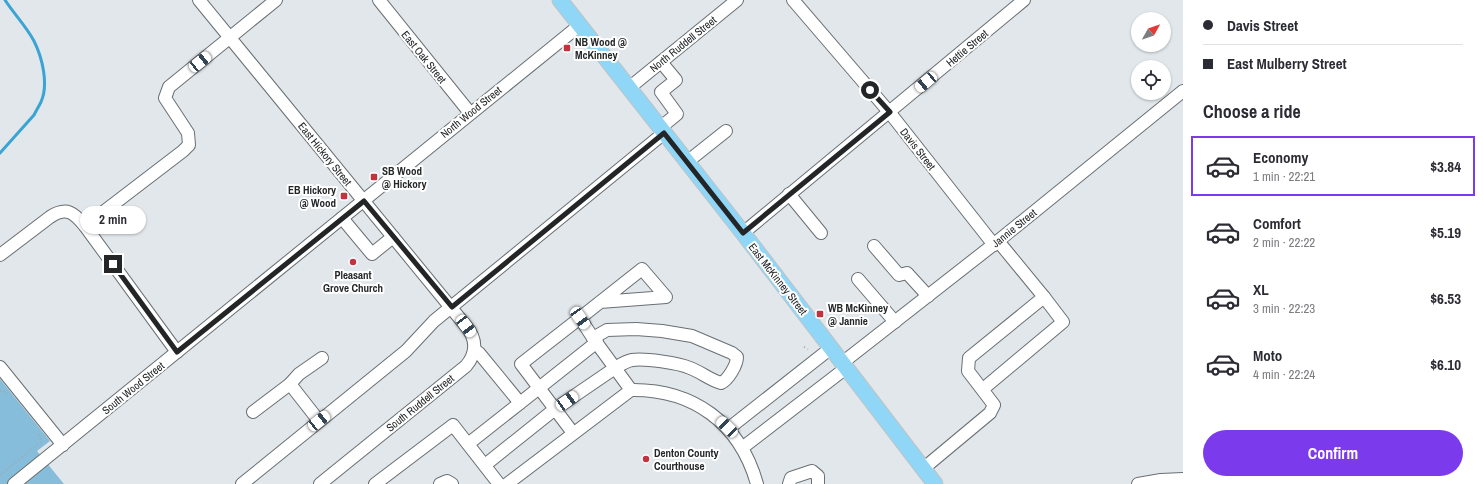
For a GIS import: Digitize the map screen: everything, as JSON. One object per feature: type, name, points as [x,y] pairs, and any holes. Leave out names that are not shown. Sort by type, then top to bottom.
[{"type":"main road","name":"East McKinney Street","points":[[560,0],[743,233],[935,484]]},
{"type":"street","name":"East Hickory Street","points":[[199,0],[452,307]]},
{"type":"street","points":[[85,226],[189,145],[188,133],[165,98],[169,87],[276,0]]},
{"type":"street","name":"East Oak Street","points":[[379,0],[470,113]]},
{"type":"street","name":"North Ruddell Street","points":[[629,88],[737,0]]},
{"type":"street","name":"Davis Street","points":[[794,0],[890,112],[996,243],[1044,297],[1063,322],[983,389]]},
{"type":"street","name":"Hettie Street","points":[[743,233],[1024,0]]},
{"type":"street","name":"North Wood Street","points":[[364,201],[470,113],[580,25]]},
{"type":"street","points":[[242,484],[406,352],[434,320],[452,307],[662,131],[677,114],[661,92],[676,80],[661,62]]},
{"type":"street","name":"Jannie Street","points":[[742,448],[895,322],[996,243],[1183,91]]},
{"type":"street","points":[[687,162],[726,131]]},
{"type":"street","points":[[789,194],[821,233]]},
{"type":"street","name":"South Wood Street","points":[[14,484],[364,201]]},
{"type":"street","points":[[0,255],[58,212],[68,211],[77,216],[85,226],[177,352]]},
{"type":"street","points":[[342,218],[372,254],[393,237]]},
{"type":"street","points":[[874,246],[898,275],[907,273],[928,296]]},
{"type":"street","points":[[573,433],[521,364],[642,269],[666,296],[600,302]]},
{"type":"street","points":[[858,279],[895,322]]},
{"type":"street","points":[[924,468],[990,413],[994,405],[968,371],[969,358],[1044,297]]},
{"type":"street","points":[[452,307],[472,333],[475,341],[474,350],[479,353],[520,403]]},
{"type":"street","points":[[580,318],[631,390]]},
{"type":"street","points":[[468,444],[539,388],[606,330],[639,329],[684,334],[732,353],[737,359],[725,380],[721,383],[690,368],[663,362],[632,360],[625,362],[556,410],[485,465]]},
{"type":"street","points":[[728,429],[831,348]]},
{"type":"street","name":"South Ruddell Street","points":[[320,484],[466,366],[472,359],[474,350]]},
{"type":"street","points":[[253,412],[290,384],[299,374],[322,358]]},
{"type":"street","points":[[0,367],[62,445]]},
{"type":"street","points":[[290,384],[319,421]]},
{"type":"street","points":[[507,484],[631,390],[657,391],[683,398],[706,410],[728,429],[742,448],[749,460],[757,484]]},
{"type":"street","points":[[375,484],[453,425],[499,484]]},
{"type":"street","points":[[789,484],[791,478],[812,471],[818,476],[818,484]]},
{"type":"street","points":[[1138,484],[1160,480],[1183,479]]},
{"type":"street","points":[[440,484],[447,482],[452,484]]},
{"type":"path","points":[[804,348],[808,349]]},
{"type":"path","points":[[0,391],[2,390],[9,395]]},
{"type":"path","points":[[0,474],[42,441],[34,428]]},
{"type":"shaded area","points":[[0,379],[50,441],[37,451],[64,484],[0,484]]},
{"type":"waterway","points":[[0,153],[34,115],[41,102],[44,87],[44,71],[40,55],[34,41],[5,0]]},
{"type":"place","name":"NB Wood @ McKinney","points":[[567,48]]},
{"type":"place","name":"SB Wood @ Hickory","points":[[374,177]]},
{"type":"place","name":"EB Hickory @ Wood","points":[[344,196]]},
{"type":"place","name":"Pleasant Grove Church","points":[[353,262]]},
{"type":"place","name":"WB McKinney @ Jannie","points":[[820,314]]},
{"type":"place","name":"Denton County Courthouse","points":[[646,459]]},
{"type":"route","points":[[113,264],[177,352],[364,201],[452,307],[664,133],[743,233],[890,112],[870,90]]}]
